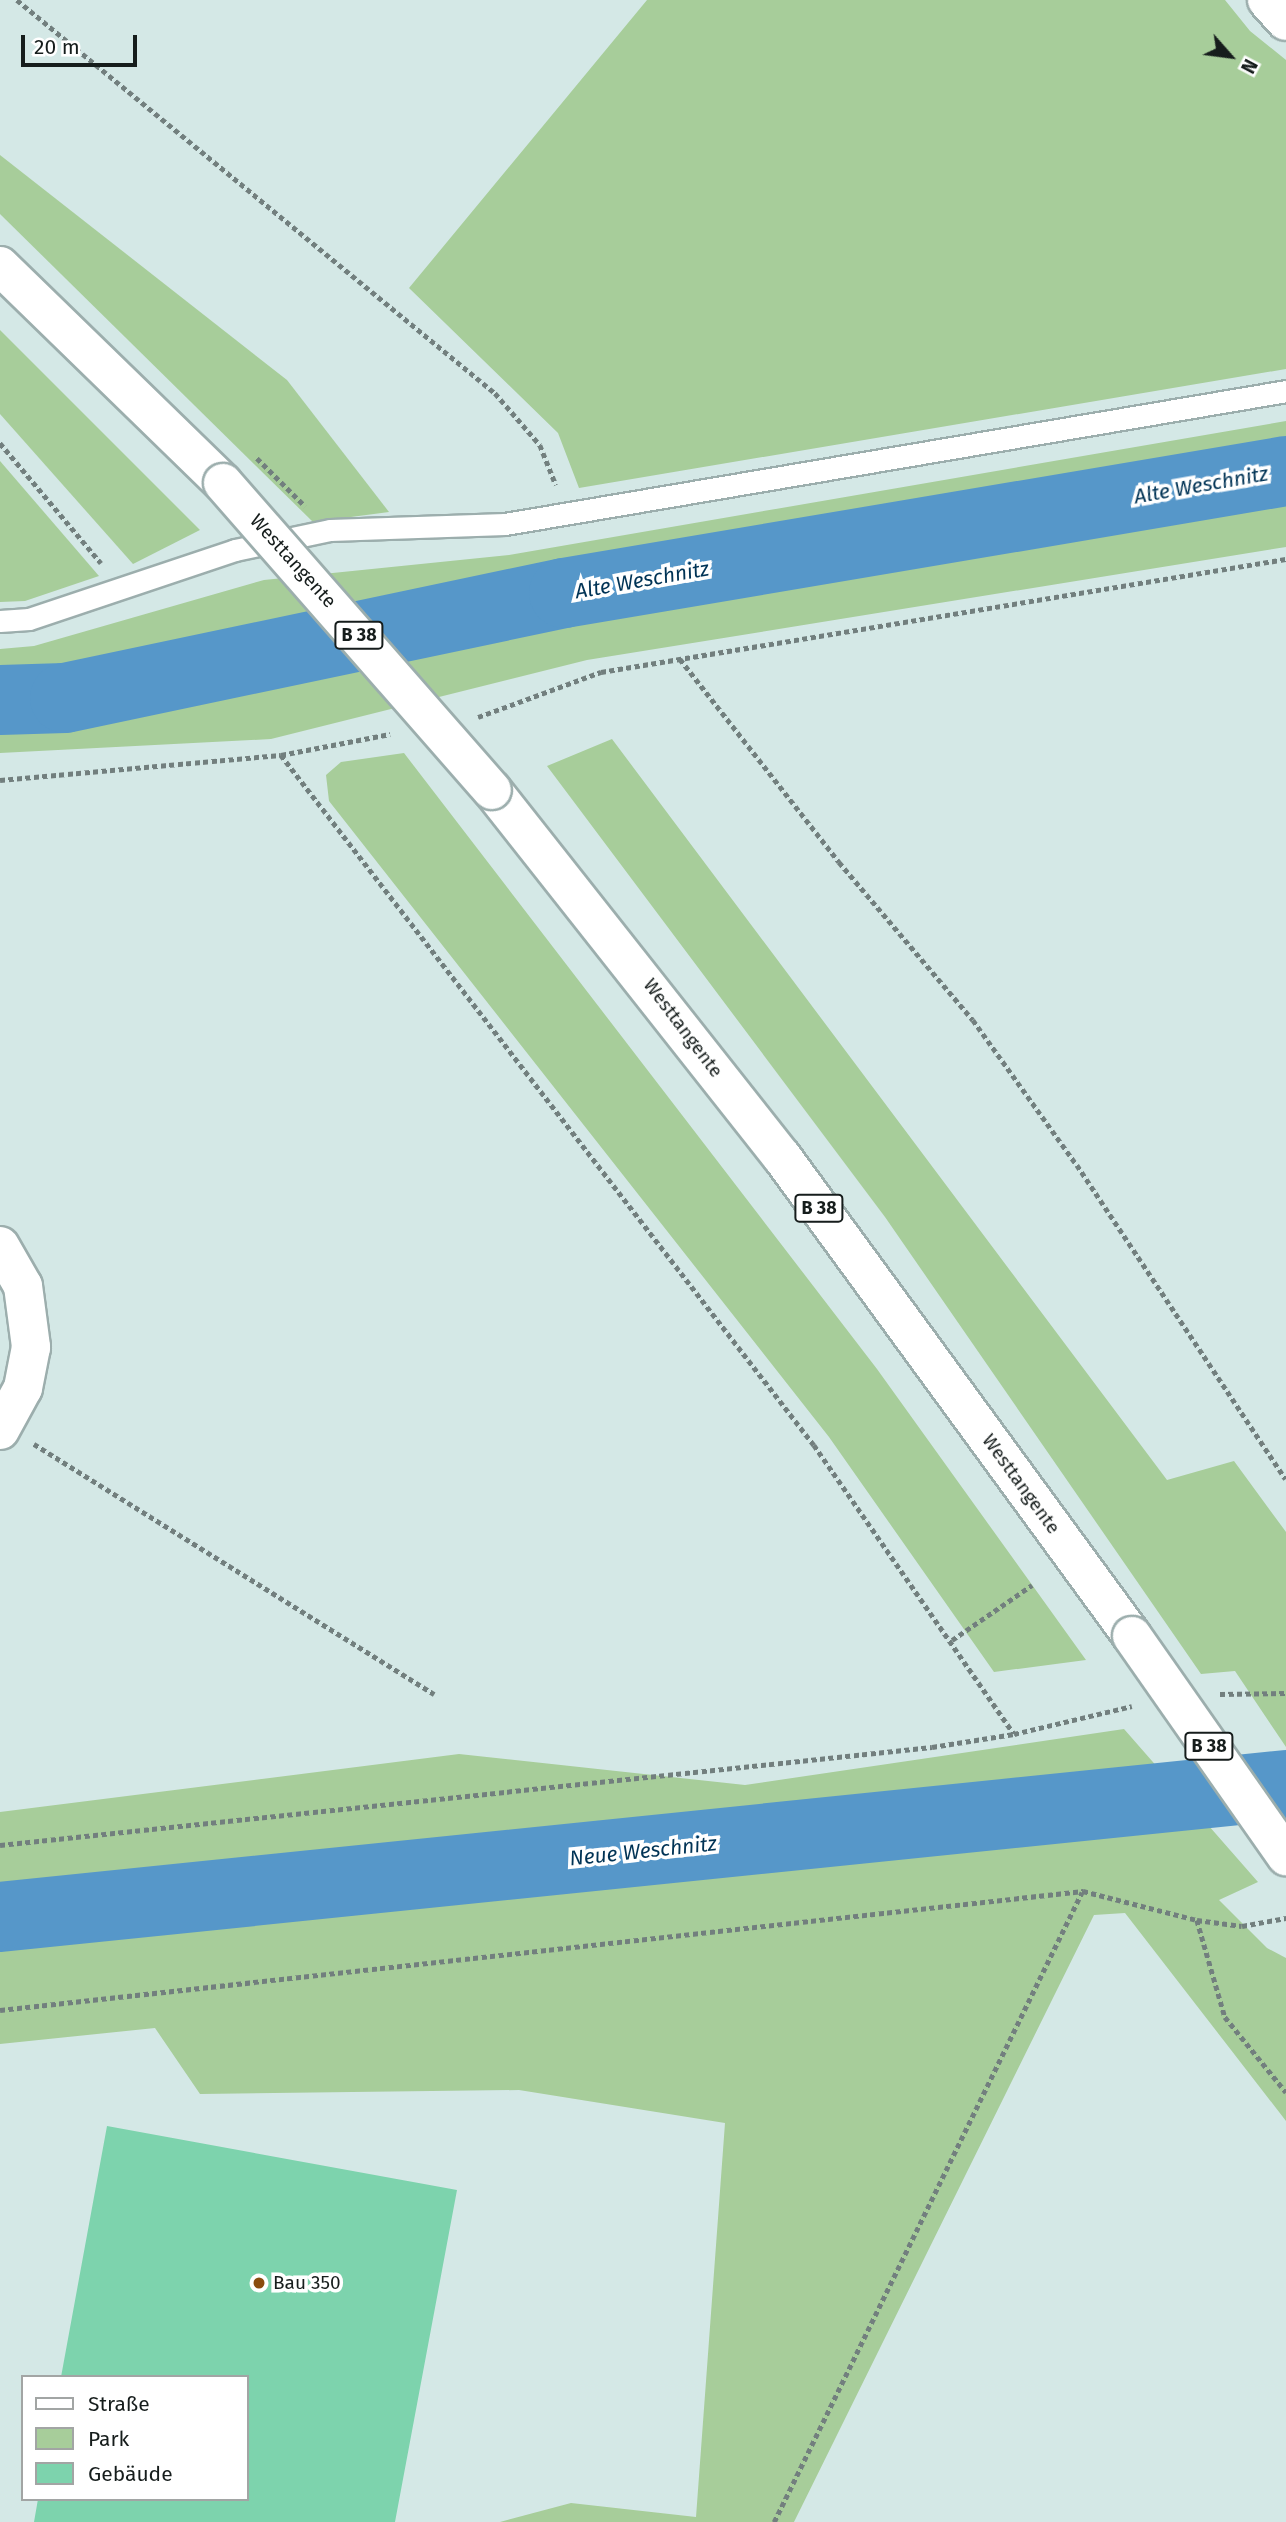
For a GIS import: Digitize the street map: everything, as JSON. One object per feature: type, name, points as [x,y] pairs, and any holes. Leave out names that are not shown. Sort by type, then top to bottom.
[{"type":"main road","points":[[1267,0],[1286,21]]},
{"type":"main road","name":"Westtangente","points":[[0,266],[223,483],[492,790],[782,1157],[1132,1636],[1286,1856]]},
{"type":"main road","points":[[0,1246],[23,1286],[31,1327],[29,1368],[2,1427]]},
{"type":"lane","points":[[0,621],[29,619],[235,550],[330,530],[505,524],[566,511],[1286,391]]},
{"type":"path","points":[[18,0],[495,393],[540,444],[566,511]]},
{"type":"path","points":[[0,443],[121,587]]},
{"type":"path","points":[[254,456],[330,530]]},
{"type":"path","points":[[473,719],[601,672],[1286,559]]},
{"type":"path","points":[[681,659],[839,862],[973,1020],[1077,1165],[1286,1479]]},
{"type":"path","points":[[0,780],[281,755],[404,732]]},
{"type":"path","points":[[281,755],[814,1445],[952,1640],[1014,1734]]},
{"type":"path","points":[[2,1427],[434,1694]]},
{"type":"path","points":[[952,1640],[1032,1585]]},
{"type":"path","points":[[1206,1694],[1286,1693]]},
{"type":"path","points":[[0,1845],[918,1748],[1014,1734],[1142,1704]]},
{"type":"path","points":[[774,2522],[1083,1891]]},
{"type":"path","points":[[0,2010],[1083,1891],[1198,1920],[1242,1926],[1286,1918]]},
{"type":"path","points":[[1198,1920],[1225,2017],[1286,2092]]},
{"type":"green space","points":[[647,0],[1225,0],[1250,31],[1286,60],[1286,369],[579,488],[558,433],[409,288]]},
{"type":"green space","points":[[0,155],[287,380],[389,512],[313,522],[0,214]]},
{"type":"green space","points":[[0,330],[200,530],[133,564],[0,414]]},
{"type":"green space","points":[[1286,421],[1286,547],[587,660],[271,739],[0,753],[0,649],[34,646],[264,580],[509,555]]},
{"type":"green space","points":[[0,461],[99,576],[25,601],[0,602]]},
{"type":"green space","points":[[612,739],[1167,1480],[1234,1461],[1286,1532],[1286,1747],[1235,1671],[1201,1674],[885,1217],[547,766]]},
{"type":"green space","points":[[404,753],[877,1369],[1086,1660],[994,1672],[829,1437],[329,801],[326,775],[341,762]]},
{"type":"green space","points":[[1124,1729],[1258,1882],[1219,1900],[1267,1948],[1286,1958],[1286,2121],[1125,1913],[1094,1915],[794,2522],[500,2522],[571,2503],[696,2517],[725,2123],[519,2090],[200,2094],[155,2028],[0,2044],[0,1812],[459,1754],[745,1785]]},
{"type":"building","name":"Bau 350","points":[[107,2126],[457,2190],[395,2522],[34,2522],[38,2501],[248,2501],[248,2375],[61,2375]]},
{"type":"waterway","name":"Alte Weschnitz","points":[[0,700],[65,698],[564,593],[1286,471]]},
{"type":"waterway","name":"Neue Weschnitz","points":[[0,1917],[1286,1785]]},
{"type":"place","name":"Bau 350","points":[[259,2283]]}]
